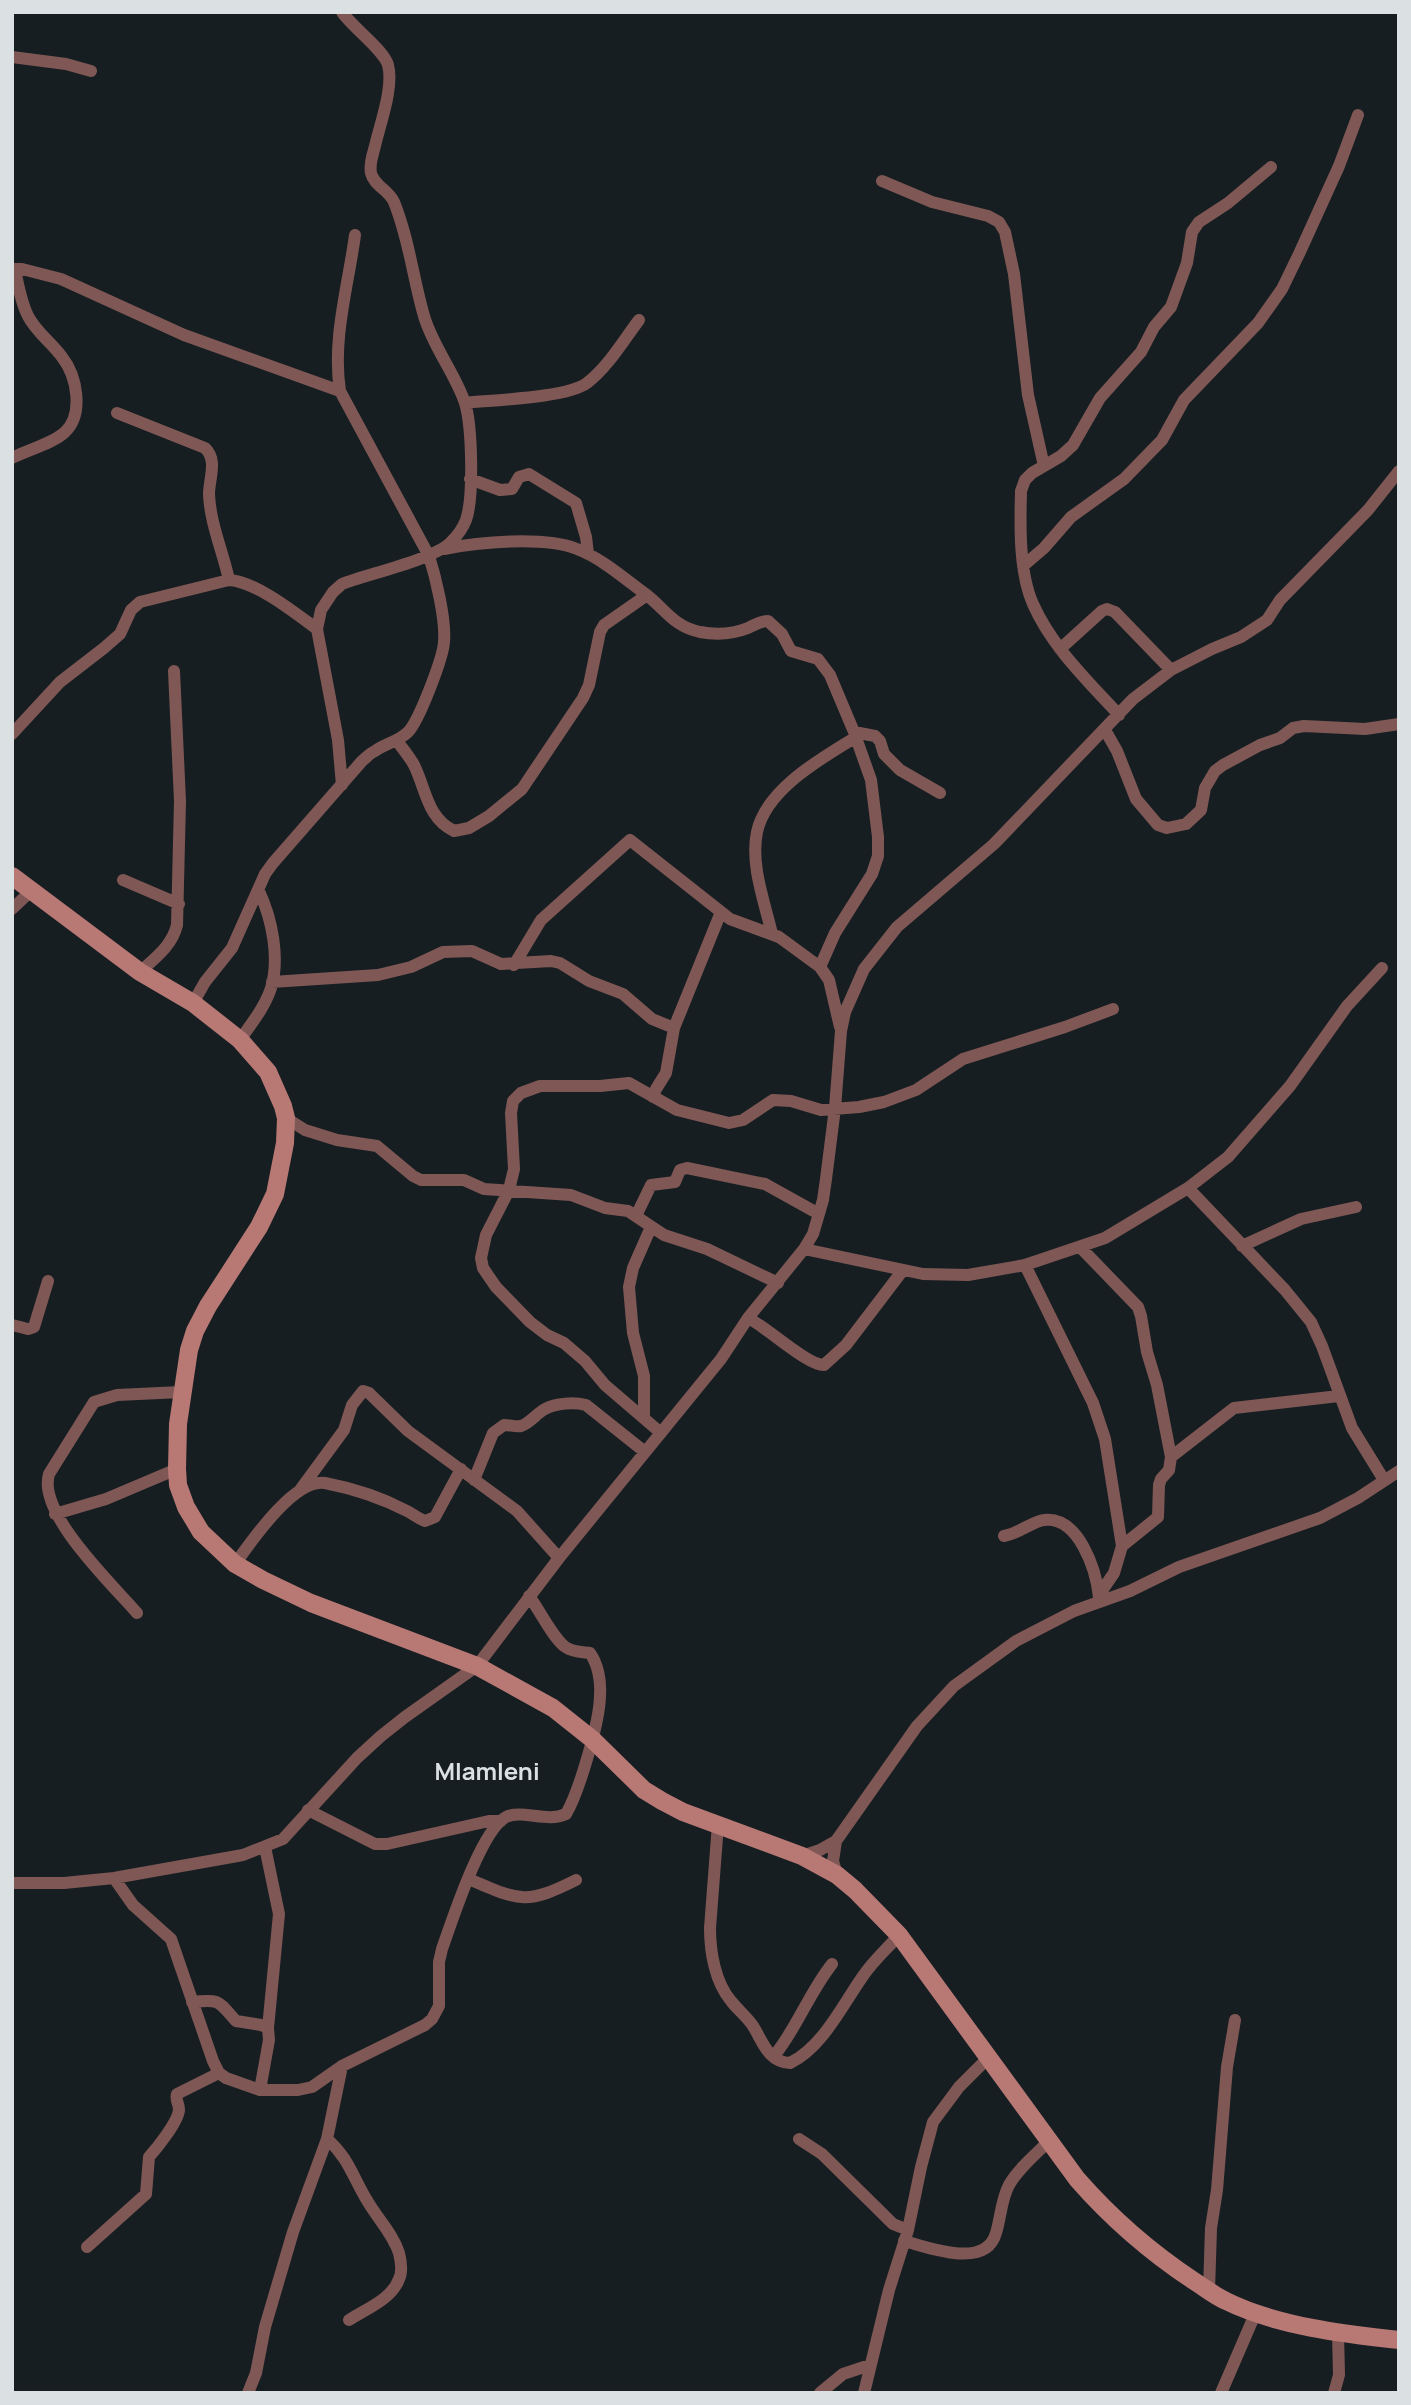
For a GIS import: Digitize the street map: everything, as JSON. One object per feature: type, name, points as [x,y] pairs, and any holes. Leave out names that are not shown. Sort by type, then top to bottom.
[{"type":"main road","points":[[12,876],[140,972],[193,1003],[240,1040],[268,1072],[279,1094],[286,1118],[285,1143],[275,1194],[259,1227],[223,1280],[195,1331],[181,1392],[178,1485],[201,1532],[235,1564],[311,1603],[477,1666],[553,1708],[592,1739],[644,1790],[683,1812],[802,1856],[837,1875],[899,1935],[1077,2179],[1102,2208],[1157,2257],[1226,2301],[1256,2312],[1338,2333],[1399,2340]]},
{"type":"street","points":[[342,12],[383,55],[388,64],[386,100],[370,170],[375,182],[392,197],[412,260],[433,343],[465,403],[469,506],[466,521],[453,541],[435,553]]},
{"type":"street","points":[[12,57],[66,64],[91,71]]},
{"type":"street","points":[[1024,566],[1072,517],[1124,480],[1162,440],[1184,400],[1258,323],[1282,289],[1299,254],[1339,166],[1358,115]]},
{"type":"street","points":[[1119,715],[1060,649],[1032,603],[1024,566],[1021,491],[1032,473],[1061,456],[1073,445],[1100,398],[1141,352],[1154,327],[1171,307],[1180,289],[1192,232],[1199,222],[1228,203],[1271,167]]},
{"type":"street","points":[[882,181],[932,202],[988,216],[999,222],[1005,232],[1014,274],[1028,396],[1044,466]]},
{"type":"street","points":[[193,1003],[205,982],[232,948],[265,874],[273,863],[362,761],[376,750],[407,734],[418,718],[444,643],[434,573],[435,553],[340,391],[337,348],[355,235]]},
{"type":"street","points":[[12,458],[63,435],[76,412],[71,376],[64,359],[29,317],[14,270],[61,279],[184,335],[340,391]]},
{"type":"street","points":[[465,403],[553,393],[585,385],[600,372],[639,320]]},
{"type":"street","points":[[117,413],[205,448],[209,452],[212,466],[210,504],[229,580]]},
{"type":"street","points":[[12,1883],[64,1883],[114,1878],[243,1855],[265,1847],[286,1837],[357,1758],[381,1736],[477,1666],[559,1558],[721,1359],[748,1318],[778,1283],[813,1234],[819,1214],[835,1108],[841,1031],[845,1012],[864,969],[897,928],[994,844],[1133,699],[1171,670],[1241,638],[1267,620],[1280,600],[1368,510],[1399,471]]},
{"type":"street","points":[[470,479],[504,491],[512,489],[519,477],[528,474],[567,496],[577,507],[587,543],[587,554]]},
{"type":"street","points":[[342,785],[338,740],[317,629],[321,610],[342,584],[459,546],[543,541],[562,544],[587,554],[647,595],[666,616],[699,632],[736,632],[768,621],[782,634],[791,651],[813,656],[824,664],[855,734],[871,780],[878,837],[877,856],[872,874],[835,933],[820,967]]},
{"type":"street","points":[[12,734],[60,682],[120,634],[131,610],[139,602],[229,580],[249,585],[317,629]]},
{"type":"street","points":[[397,741],[414,766],[437,820],[454,831],[469,828],[489,816],[522,789],[583,698],[589,685],[600,632],[604,625],[647,595]]},
{"type":"street","points":[[1060,649],[1102,611],[1107,610],[1115,612],[1171,670]]},
{"type":"street","points":[[140,972],[161,953],[175,934],[180,904],[180,801],[174,671]]},
{"type":"street","points":[[1105,730],[1117,751],[1136,799],[1158,825],[1167,828],[1186,824],[1201,810],[1205,788],[1223,765],[1259,745],[1280,738],[1293,728],[1304,726],[1365,729],[1399,724]]},
{"type":"street","points":[[772,934],[759,879],[757,832],[765,814],[780,793],[804,770],[855,734],[875,736],[880,741],[884,754],[900,770],[940,793]]},
{"type":"street","points":[[514,965],[541,920],[630,840],[730,919],[772,934],[820,967],[829,980],[841,1031]]},
{"type":"street","points":[[123,880],[180,904]]},
{"type":"street","points":[[12,909],[31,891]]},
{"type":"street","points":[[240,1040],[264,1004],[272,982],[274,946],[269,916],[259,891]]},
{"type":"street","points":[[653,1097],[666,1073],[674,1028],[721,912]]},
{"type":"street","points":[[272,982],[378,975],[411,967],[443,952],[472,951],[501,964],[551,961],[560,963],[589,981],[623,994],[652,1019],[674,1028]]},
{"type":"street","points":[[804,1249],[942,1276],[968,1275],[1026,1265],[1105,1238],[1188,1188],[1228,1157],[1290,1086],[1348,1006],[1382,968]]},
{"type":"street","points":[[661,1433],[605,1385],[585,1361],[564,1343],[547,1335],[530,1322],[496,1287],[483,1268],[481,1258],[486,1235],[509,1190],[515,1160],[510,1113],[513,1101],[521,1093],[540,1086],[629,1083],[677,1110],[729,1123],[743,1120],[773,1100],[792,1101],[821,1110],[872,1105],[900,1097],[939,1077],[950,1066],[963,1059],[1113,1009]]},
{"type":"street","points":[[286,1118],[305,1130],[337,1140],[377,1146],[413,1177],[421,1180],[464,1180],[484,1189],[572,1195],[605,1208],[628,1211],[680,1242],[730,1258],[778,1283]]},
{"type":"street","points":[[636,1216],[651,1185],[675,1182],[680,1170],[687,1168],[765,1184],[819,1214]]},
{"type":"street","points":[[1188,1188],[1285,1290],[1311,1322],[1363,1450],[1384,1480]]},
{"type":"street","points":[[1242,1246],[1301,1219],[1356,1207]]},
{"type":"street","points":[[644,1417],[644,1376],[633,1333],[629,1287],[633,1268],[651,1227]]},
{"type":"street","points":[[1081,1248],[1138,1307],[1171,1457],[1169,1470],[1159,1485],[1158,1517],[1122,1546]]},
{"type":"street","points":[[1026,1265],[1053,1317],[1099,1419],[1105,1439],[1122,1546],[1114,1573],[1099,1598]]},
{"type":"street","points":[[748,1318],[764,1326],[814,1363],[824,1364],[846,1345],[903,1270]]},
{"type":"street","points":[[12,1325],[29,1329],[34,1327],[48,1281]]},
{"type":"street","points":[[235,1564],[255,1535],[300,1490],[344,1430],[352,1405],[363,1391],[374,1397],[408,1431],[517,1511],[559,1558]]},
{"type":"street","points":[[136,1613],[67,1532],[55,1514],[46,1483],[94,1402],[117,1395],[181,1392]]},
{"type":"street","points":[[1171,1457],[1234,1408],[1339,1396]]},
{"type":"street","points":[[474,1480],[494,1433],[500,1427],[509,1424],[519,1427],[546,1408],[554,1406],[579,1403],[586,1405],[645,1452]]},
{"type":"street","points":[[55,1514],[106,1499],[177,1469]]},
{"type":"street","points":[[300,1490],[323,1483],[334,1487],[345,1486],[429,1521],[439,1510],[461,1469]]},
{"type":"street","points":[[802,1856],[836,1841],[917,1726],[954,1686],[1016,1640],[1099,1598],[1130,1591],[1218,1552],[1320,1518],[1345,1506],[1399,1471]]},
{"type":"street","points":[[1004,1536],[1023,1531],[1042,1520],[1063,1523],[1077,1535],[1082,1544],[1096,1574],[1099,1598]]},
{"type":"street","points":[[114,1878],[133,1905],[171,1939],[219,2073],[234,2082],[260,2090],[305,2090],[342,2066],[425,2025],[436,2014],[439,2006],[439,1962],[442,1950],[486,1840],[501,1821],[511,1815],[552,1817],[566,1814],[592,1739],[601,1696],[595,1660],[590,1653],[568,1649],[558,1641],[540,1609],[529,1596]]},
{"type":"street","points":[[309,1810],[375,1844],[387,1844],[489,1821],[501,1821]]},
{"type":"street","points":[[718,1824],[710,1927],[710,1944],[715,1966],[727,1997],[754,2028],[762,2045],[785,2063],[790,2063],[816,2042],[832,2024],[864,1974],[899,1935]]},
{"type":"street","points":[[836,1841],[833,1861],[837,1875]]},
{"type":"street","points":[[260,2090],[269,2040],[279,1914],[265,1847]]},
{"type":"street","points":[[469,1880],[512,1897],[529,1899],[576,1880]]},
{"type":"street","points":[[774,2056],[797,2023],[812,1991],[832,1964]]},
{"type":"street","points":[[192,2002],[215,2000],[225,2006],[236,2021],[268,2028]]},
{"type":"street","points":[[1209,2291],[1211,2228],[1217,2190],[1227,2067],[1235,2020]]},
{"type":"street","points":[[864,2393],[933,2122],[959,2087],[988,2058]]},
{"type":"street","points":[[248,2393],[256,2373],[265,2327],[285,2258],[327,2139],[342,2066]]},
{"type":"street","points":[[87,2247],[146,2194],[149,2157],[161,2145],[167,2131],[176,2122],[179,2110],[175,2096],[219,2073]]},
{"type":"street","points":[[327,2139],[349,2163],[366,2200],[393,2241],[401,2262],[399,2281],[394,2289],[377,2303],[349,2319]]},
{"type":"street","points":[[799,2139],[822,2154],[906,2235],[960,2254],[985,2248],[996,2236],[1009,2184],[1049,2141]]},
{"type":"street","points":[[1221,2393],[1256,2312]]},
{"type":"street","points":[[1334,2393],[1339,2375],[1338,2333]]},
{"type":"street","points":[[820,2393],[834,2379],[870,2365]]},
{"type":"district","name":"Mlamleni","points":[[487,1770]]}]
